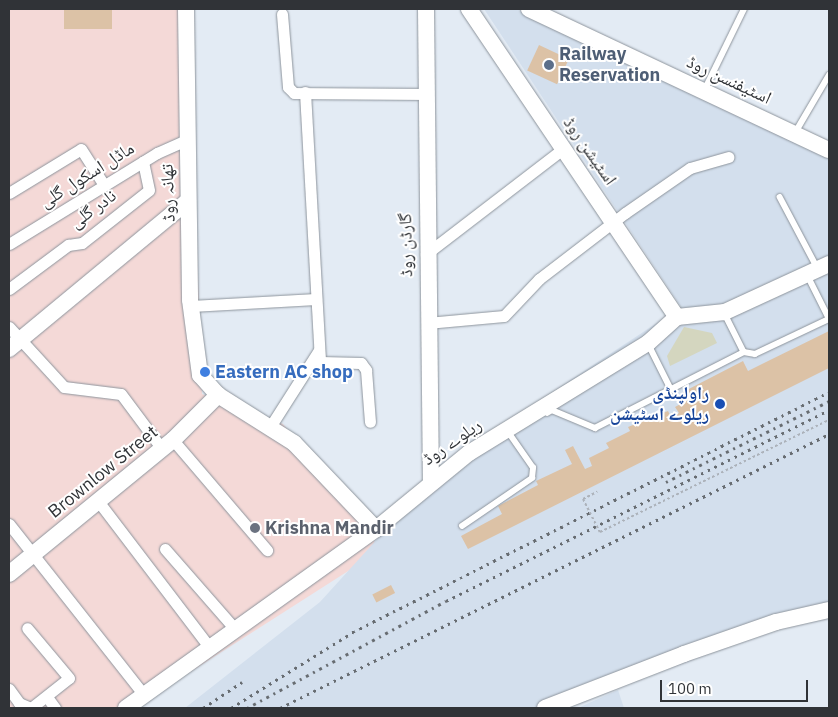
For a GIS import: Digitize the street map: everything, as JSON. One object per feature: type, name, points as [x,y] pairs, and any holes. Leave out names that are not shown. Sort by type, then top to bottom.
[{"type":"street","name":"تھانہ روڈ","points":[[186,9],[186,140],[191,306],[200,375],[218,396]]},
{"type":"street","name":"گارڈن روڈ","points":[[426,9],[424,94],[431,482]]},
{"type":"street","name":"اسٹیشن روڈ","points":[[469,9],[614,221],[677,317]]},
{"type":"street","name":"اسٹیفنسن روڈ","points":[[529,9],[829,150]]},
{"type":"street","points":[[282,14],[288,87],[294,92],[424,94]]},
{"type":"street","points":[[306,92],[320,362],[360,363],[366,370],[370,422]]},
{"type":"street","name":"ماڈل اسکول گلی","points":[[9,244],[143,162],[186,140]]},
{"type":"street","points":[[9,193],[81,148],[104,185]]},
{"type":"street","points":[[426,254],[564,148]]},
{"type":"street","points":[[427,323],[504,316],[539,279],[614,221],[690,168],[728,157]]},
{"type":"street","name":"نادر گلی","points":[[9,289],[68,245],[82,242],[149,190],[143,162]]},
{"type":"street","points":[[14,344],[188,201]]},
{"type":"street","points":[[677,317],[724,312],[818,269]]},
{"type":"street","points":[[191,306],[316,300]]},
{"type":"street","name":"ریلوے روڈ","points":[[126,708],[376,529],[431,482],[648,343],[677,317]]},
{"type":"street","points":[[9,327],[14,344],[64,387],[121,394],[267,550]]},
{"type":"street","points":[[270,427],[319,350]]},
{"type":"street","points":[[218,396],[294,443],[376,529]]},
{"type":"street","name":"Brownlow Street","points":[[9,574],[168,444],[218,396]]},
{"type":"street","points":[[98,501],[210,648]]},
{"type":"street","points":[[9,524],[144,695]]},
{"type":"street","points":[[165,550],[235,629]]},
{"type":"street","points":[[545,708],[693,651],[829,610]]},
{"type":"street","points":[[9,689],[30,708],[47,697],[68,676],[27,628]]},
{"type":"street","points":[[47,697],[55,708]]},
{"type":"lane","points":[[704,91],[744,9]]},
{"type":"lane","points":[[795,133],[829,74]]},
{"type":"lane","points":[[455,466],[552,410],[595,428],[744,352],[755,354],[829,319],[818,269],[780,197]]},
{"type":"lane","points":[[724,312],[744,352]]},
{"type":"lane","points":[[648,343],[671,389]]},
{"type":"lane","points":[[462,526],[532,478],[533,468],[510,435]]},
{"type":"path","points":[[597,492],[582,499],[600,532],[829,420]]},
{"type":"shaded area","points":[[9,9],[189,9],[202,394],[283,424],[381,550],[134,708],[9,708]]},
{"type":"shaded area","points":[[484,9],[516,9],[829,145],[829,611],[559,708],[185,708],[320,602],[448,461],[681,307]]},
{"type":"shaded area","points":[[618,690],[624,708],[578,708]]},
{"type":"green space","points":[[684,327],[712,333],[717,343],[670,366],[667,356]]},
{"type":"building","points":[[64,9],[112,9],[112,29],[64,29]]},
{"type":"building","name":"Railway Reservation","points":[[539,45],[569,59],[557,84],[527,70]]},
{"type":"building","name":"راولپنڈی ریلوے اسٹیشن","points":[[829,331],[829,368],[468,549],[461,536],[502,514],[498,506],[538,485],[536,481],[572,464],[565,450],[573,446],[585,469],[592,466],[589,458],[609,448],[606,443],[630,431],[628,427],[668,411],[671,417],[679,413],[675,407],[688,400],[683,392],[743,361],[748,371]]},
{"type":"building","points":[[391,585],[395,593],[376,603],[372,595]]},
{"type":"railway","points":[[231,708],[353,632],[829,392]]},
{"type":"railway","points":[[666,482],[829,401]]},
{"type":"railway","points":[[247,708],[446,601],[829,410]]},
{"type":"railway","points":[[280,708],[829,434]]},
{"type":"railway","points":[[203,708],[242,682]]},
{"type":"place","name":"Railway Reservation","points":[[549,65]]},
{"type":"place","name":"Eastern AC shop","points":[[205,372]]},
{"type":"place","name":"راولپنڈی ریلوے اسٹیشن","points":[[720,404]]},
{"type":"place","name":"Krishna Mandir","points":[[255,528]]}]
